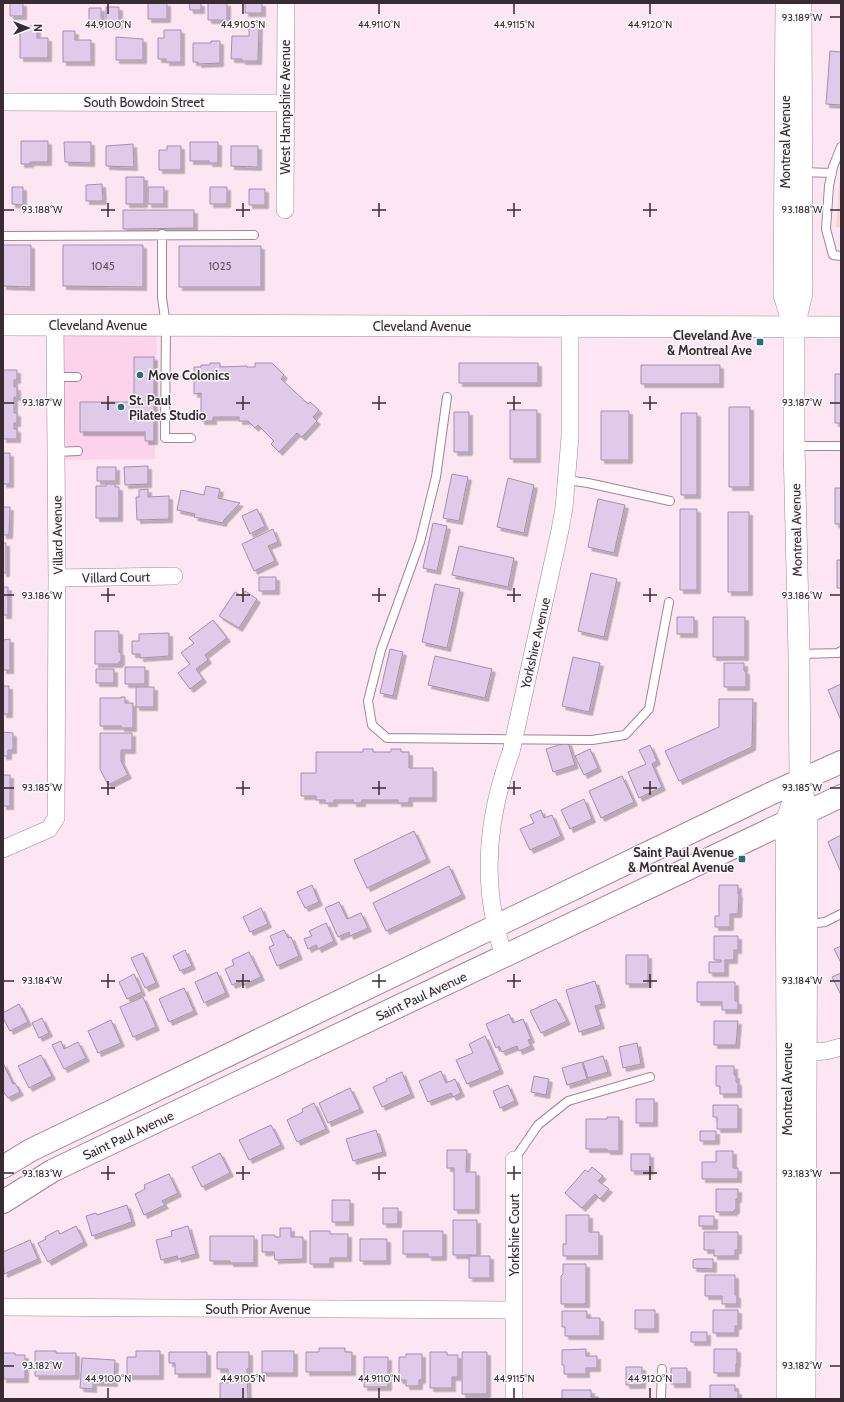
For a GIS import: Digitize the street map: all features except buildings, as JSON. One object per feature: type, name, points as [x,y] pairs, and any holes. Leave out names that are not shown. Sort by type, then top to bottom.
[{"type":"main road","points":[[3,1167],[32,1150],[841,762]]},
{"type":"main road","name":"Saint Paul Avenue","points":[[3,1202],[52,1171],[841,796]]},
{"type":"street","name":"West Hampshire Avenue","points":[[285,210],[286,3]]},
{"type":"street","name":"Montreal Avenue","points":[[786,3],[793,172],[802,293],[794,327],[794,446],[799,654],[800,781],[807,812],[796,925]]},
{"type":"street","name":"Montreal Avenue","points":[[793,172],[801,3]]},
{"type":"street","name":"South Bowdoin Street","points":[[3,102],[285,103]]},
{"type":"street","name":"Cleveland Avenue","points":[[3,325],[841,327]]},
{"type":"street","name":"Villard Avenue","points":[[3,849],[49,829],[56,818],[57,578],[54,325]]},
{"type":"street","name":"Yorkshire Avenue","points":[[504,957],[496,927],[489,880],[489,844],[493,814],[501,780],[511,752],[560,530],[567,480],[570,437],[570,326]]},
{"type":"street","name":"Villard Court","points":[[57,578],[174,576]]},
{"type":"street","name":"Montreal Avenue","points":[[800,781],[786,822],[796,925],[796,1053],[805,1399]]},
{"type":"street","points":[[796,1053],[826,1051],[841,1047]]},
{"type":"street","name":"Montreal Avenue","points":[[787,1399],[796,1053]]},
{"type":"street","name":"Yorkshire Court","points":[[514,1160],[514,1310]]},
{"type":"street","name":"South Prior Avenue","points":[[3,1308],[514,1310]]},
{"type":"street","points":[[514,1310],[514,1399]]},
{"type":"lane","points":[[841,147],[829,186],[826,229],[833,255],[841,256]]},
{"type":"lane","points":[[793,172],[832,173]]},
{"type":"lane","points":[[162,234],[162,298],[166,325],[165,438],[192,438]]},
{"type":"lane","points":[[3,236],[254,234]]},
{"type":"lane","points":[[55,378],[77,377]]},
{"type":"lane","points":[[447,397],[436,478],[420,542],[381,650],[368,701],[372,725],[387,738],[592,740],[625,735],[649,709],[669,602]]},
{"type":"lane","points":[[794,446],[841,446]]},
{"type":"lane","points":[[55,452],[78,451]]},
{"type":"lane","points":[[567,480],[588,483],[670,501]]},
{"type":"lane","points":[[799,654],[838,653],[841,651]]},
{"type":"lane","points":[[796,925],[825,922],[841,914]]},
{"type":"lane","points":[[514,1160],[538,1125],[568,1101],[650,1077]]},
{"type":"lane","points":[[662,1369],[662,1399]]},
{"type":"shaded area","points":[[841,174],[841,228],[836,227]]},
{"type":"shaded area","points":[[51,324],[157,324],[155,459],[52,460]]},
{"type":"place","name":"Cleveland Ave & Montreal Ave","points":[[760,342]]},
{"type":"place","name":"Move Colonics","points":[[140,375]]},
{"type":"place","name":"St. Paul Pilates Studio","points":[[121,407]]},
{"type":"place","name":"Saint Paul Avenue & Montreal Avenue","points":[[742,859]]}]
